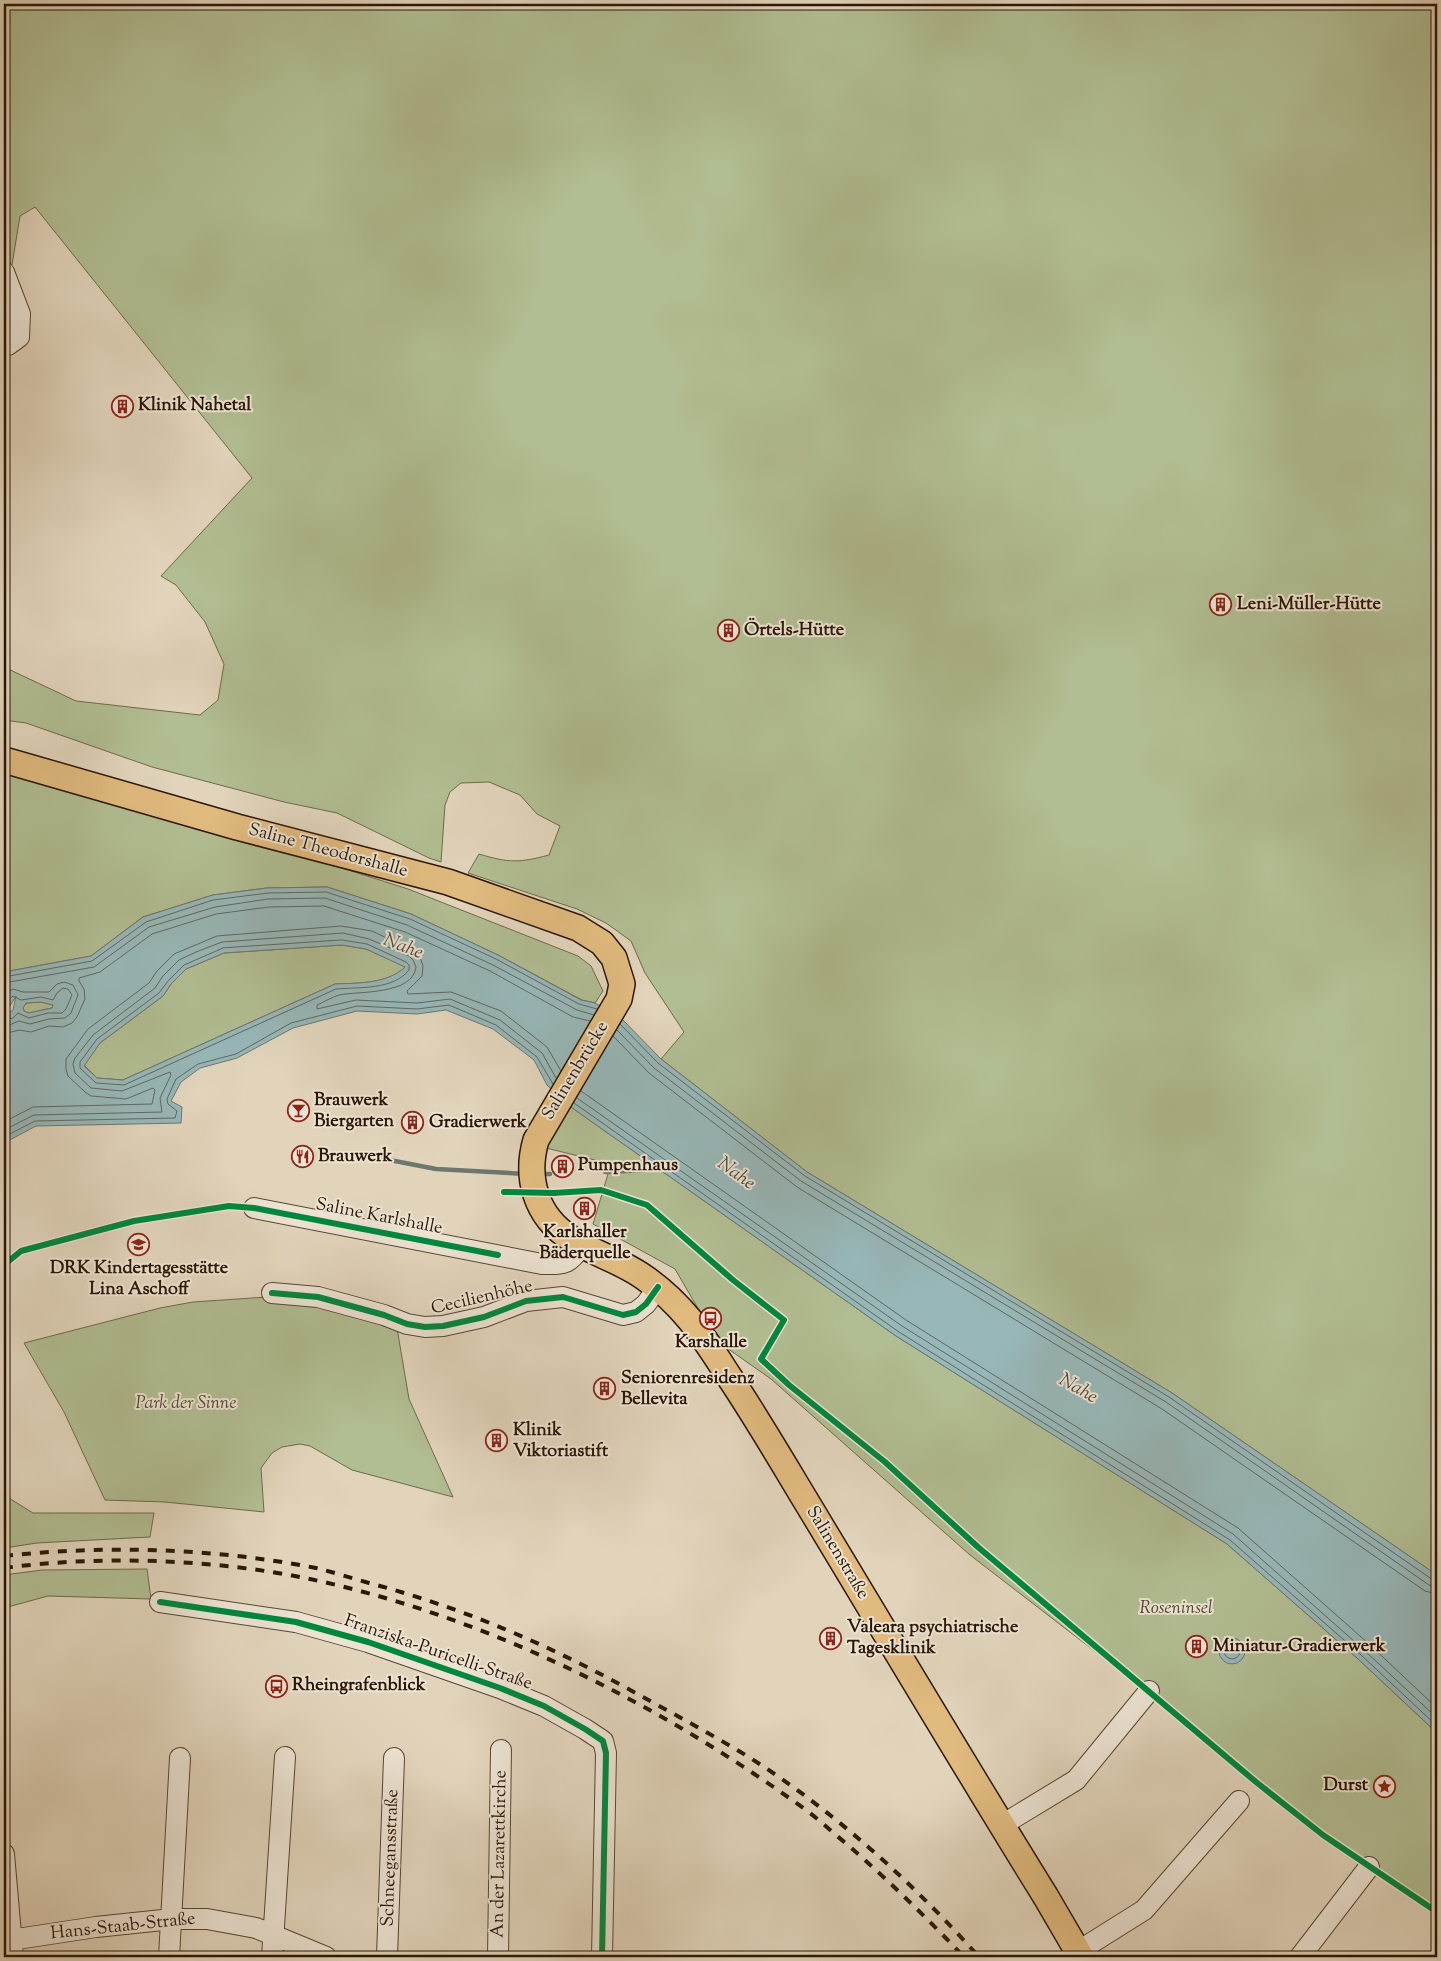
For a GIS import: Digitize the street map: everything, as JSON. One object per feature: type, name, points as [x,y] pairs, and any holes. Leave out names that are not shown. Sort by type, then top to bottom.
[{"type":"main road","name":"Saline Theodorshalle","points":[[4,760],[237,827],[448,882],[544,914],[587,932],[602,943],[614,958],[621,991]]},
{"type":"main road","name":"Salinenbrücke","points":[[538,1202],[531,1176],[531,1162],[536,1140],[621,991]]},
{"type":"main road","name":"Salinenstraße","points":[[538,1202],[556,1226],[570,1238],[633,1270],[658,1287],[688,1316],[740,1393],[1079,1954]]},
{"type":"street","points":[[4,272],[20,314],[19,337],[4,346]]},
{"type":"street","name":"Saline Karlshalle","points":[[254,1208],[542,1264],[565,1264],[574,1258],[582,1244]]},
{"type":"street","name":"Cecilienhöhe","points":[[272,1293],[318,1297],[384,1315],[407,1324],[425,1327],[443,1326],[484,1316],[526,1301],[563,1297],[622,1315],[636,1312],[646,1304],[658,1287]]},
{"type":"street","name":"Franziska-Puricelli-Straße","points":[[160,1602],[296,1622],[368,1642],[500,1688],[544,1706],[602,1741],[606,1753],[602,1957]]},
{"type":"street","points":[[1002,1825],[1076,1780],[1149,1691]]},
{"type":"street","name":"An der Lazarettkirche","points":[[498,1957],[501,1750]]},
{"type":"street","points":[[272,1957],[285,1757]]},
{"type":"street","points":[[169,1957],[180,1758]]},
{"type":"street","name":"Schneegansstraße","points":[[387,1957],[394,1758]]},
{"type":"street","points":[[1079,1954],[1144,1910],[1239,1801]]},
{"type":"street","points":[[4,1854],[10,1946]]},
{"type":"street","points":[[1300,1957],[1369,1867]]},
{"type":"street","name":"Hans-Staab-Straße","points":[[10,1946],[81,1929],[172,1919],[207,1919],[256,1928],[326,1957]]},
{"type":"green space","points":[[4,4],[1437,4],[1437,1578],[1431,1571],[1172,1393],[807,1172],[661,1059],[684,1032],[645,973],[631,941],[606,923],[577,909],[468,873],[479,854],[514,861],[549,855],[560,826],[537,814],[520,795],[489,782],[461,783],[450,792],[445,805],[441,862],[337,813],[284,802],[152,767],[26,723],[4,720],[4,667],[76,701],[200,715],[218,700],[224,664],[205,622],[176,585],[161,576],[252,478],[35,207],[20,216],[12,265],[4,272]]},
{"type":"green space","points":[[4,766],[408,889],[578,956],[591,966],[603,991],[595,1003],[582,1000],[498,955],[411,914],[327,887],[267,888],[213,895],[143,917],[91,956],[4,972]]},
{"type":"green space","points":[[342,945],[366,949],[406,967],[382,980],[335,984],[123,1080],[97,1078],[84,1065],[100,1043],[163,996],[171,984],[186,969],[224,953]]},
{"type":"green space","points":[[41,1002],[53,1005],[52,1008],[29,1013],[24,1011],[23,1008],[26,1003]]},
{"type":"green space","name":"Roseninsel","points":[[568,1105],[896,1336],[1227,1544],[1357,1658],[1437,1733],[1437,1911],[1323,1835],[1256,1782],[1149,1693],[970,1555],[771,1379],[717,1341],[675,1269],[593,1224],[611,1164],[546,1148]]},
{"type":"green space","name":"Park der Sinne","points":[[267,1297],[317,1302],[397,1328],[409,1399],[453,1497],[352,1470],[310,1446],[300,1444],[282,1447],[272,1453],[261,1468],[264,1512],[165,1502],[105,1500],[64,1412],[24,1343],[160,1308],[193,1302]]},
{"type":"green space","points":[[4,1495],[33,1513],[154,1513],[150,1537],[37,1543],[4,1548]]},
{"type":"green space","points":[[147,1569],[151,1599],[48,1596],[4,1608],[4,1575],[42,1570]]},
{"type":"water","name":"Nahe","points":[[327,887],[411,914],[498,955],[581,1000],[595,1003],[621,1018],[661,1059],[807,1172],[1172,1393],[1431,1571],[1437,1578],[1437,1733],[1357,1658],[1227,1544],[896,1336],[568,1105],[547,1085],[534,1060],[493,1029],[446,1010],[417,1014],[357,1011],[293,1028],[237,1058],[200,1068],[181,1082],[171,1101],[182,1107],[181,1123],[36,1126],[4,1143],[4,1016],[13,1010],[16,996],[10,1006],[4,1009],[4,972],[91,956],[143,917],[213,895],[267,888]],"holes":[[[342,945],[366,949],[405,967],[398,973],[381,980],[335,984],[123,1080],[97,1078],[84,1066],[100,1043],[163,996],[171,984],[186,969],[224,953]],[[41,1002],[53,1005],[52,1008],[29,1013],[24,1011],[23,1008],[26,1003]]]},
{"type":"water","points":[[1232,1638],[1241,1642],[1245,1651],[1241,1660],[1232,1664],[1223,1660],[1219,1651],[1223,1642]]},
{"type":"waterway","points":[[364,1155],[436,1169],[526,1174]]},
{"type":"waterway","points":[[605,1172],[663,1169]]},
{"type":"waterway","points":[[541,1174],[550,1174]]},
{"type":"railway","points":[[4,1556],[82,1550],[160,1550],[277,1561],[316,1568],[404,1593],[504,1629],[568,1658],[632,1691],[737,1750],[783,1780],[814,1802],[900,1876],[928,1902],[979,1957]]},
{"type":"railway","points":[[4,1568],[79,1561],[118,1560],[197,1563],[273,1572],[376,1595],[442,1616],[507,1641],[570,1669],[632,1700],[750,1771],[806,1810],[848,1845],[908,1900],[964,1957]]},
{"type":"cycle path","points":[[504,1192],[554,1193],[601,1190],[647,1205],[733,1280],[784,1320],[761,1359],[789,1385],[885,1462],[979,1548],[1256,1782],[1323,1835],[1437,1912]]},
{"type":"cycle path","points":[[4,1265],[21,1251],[134,1221],[229,1206],[254,1208],[498,1255]]},
{"type":"cycle path","points":[[272,1293],[318,1297],[384,1315],[407,1324],[425,1327],[443,1326],[484,1317],[526,1301],[563,1297],[623,1315],[636,1312],[646,1304],[658,1287]]},
{"type":"cycle path","points":[[160,1602],[296,1622],[368,1642],[500,1688],[544,1706],[603,1741],[606,1753],[602,1957]]},
{"type":"place","name":"Klinik Nahetal","points":[[122,406]]},
{"type":"place","name":"Leni-Müller-Hütte","points":[[1221,605]]},
{"type":"place","name":"Örtels-Hütte","points":[[728,631]]},
{"type":"place","name":"Brauwerk Biergarten","points":[[298,1111]]},
{"type":"place","name":"Gradierwerk","points":[[413,1123]]},
{"type":"place","name":"Brauwerk","points":[[302,1157]]},
{"type":"place","name":"Pumpenhaus","points":[[562,1166]]},
{"type":"place","name":"Karlshaller Bäderquelle","points":[[585,1208]]},
{"type":"place","name":"DRK Kindertagesstätte Lina Aschoff","points":[[139,1244]]},
{"type":"place","name":"Karshalle","points":[[711,1318]]},
{"type":"place","name":"Seniorenresidenz Bellevita","points":[[605,1389]]},
{"type":"place","name":"Klinik Viktoriastift","points":[[497,1441]]},
{"type":"place","name":"Valeara psychiatrische Tagesklinik","points":[[831,1638]]},
{"type":"place","name":"Miniatur-Gradierwerk","points":[[1197,1647]]},
{"type":"place","name":"Rheingrafenblick","points":[[276,1686]]},
{"type":"place","name":"Durst","points":[[1384,1786]]}]
